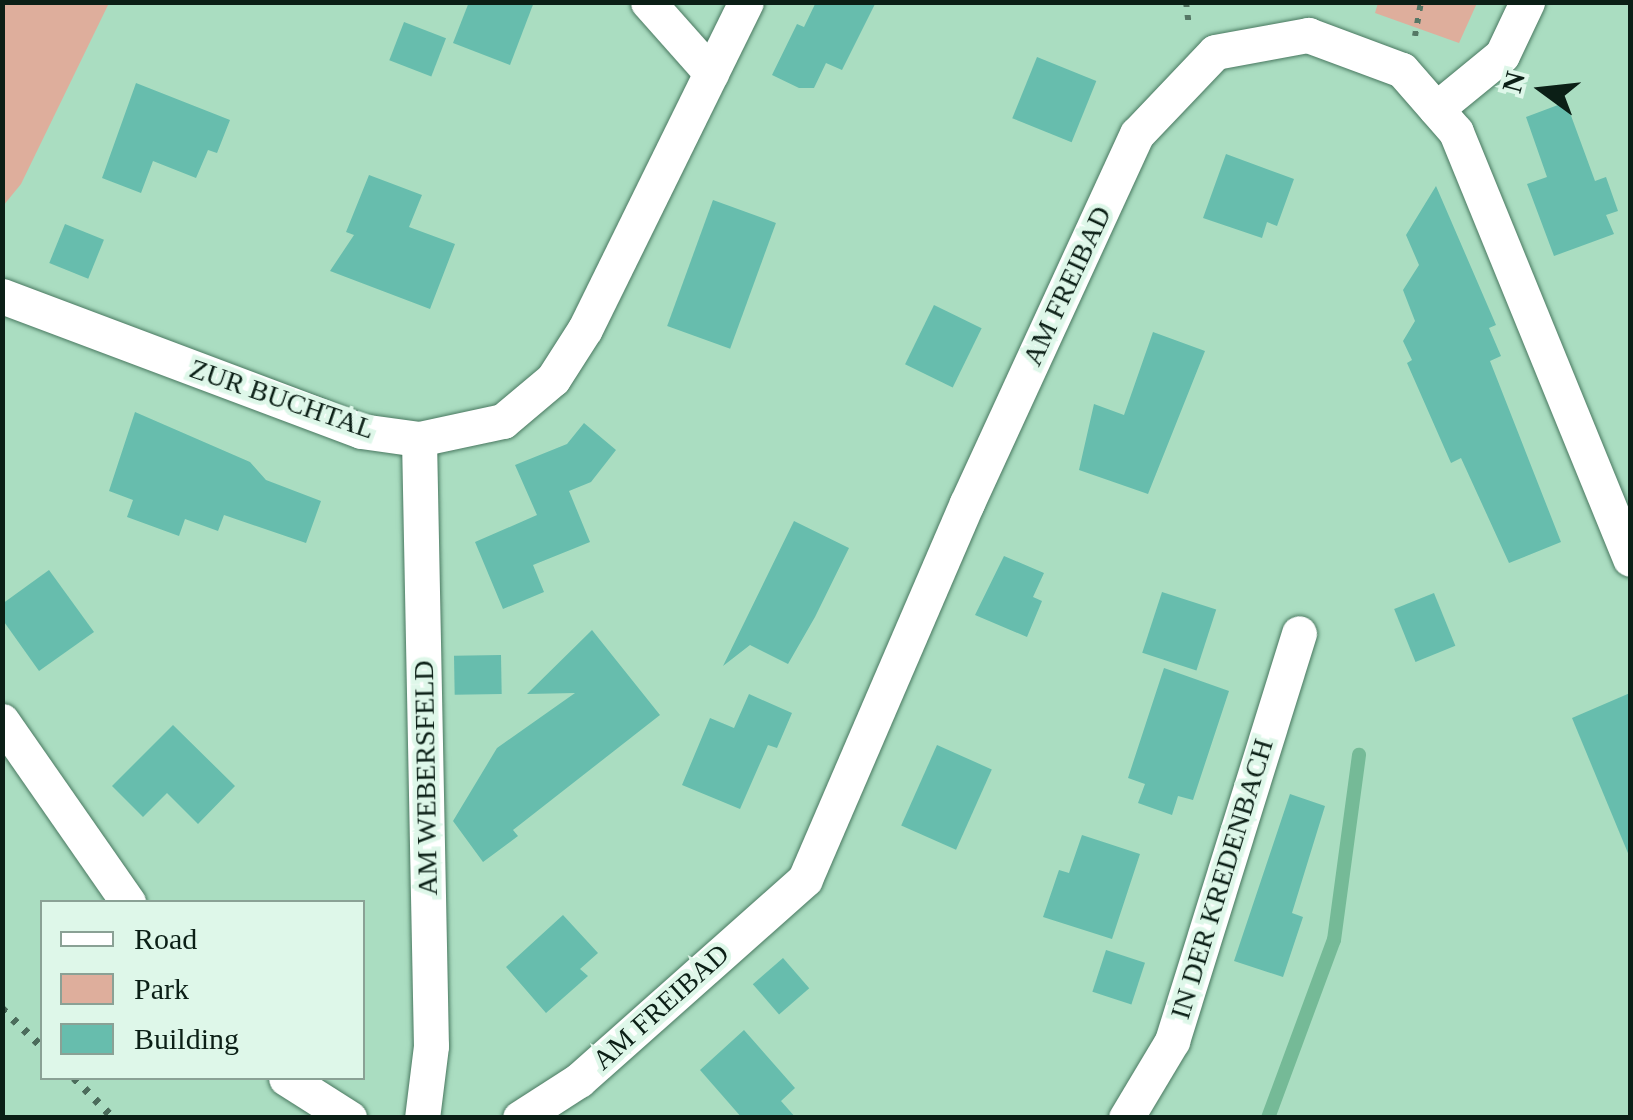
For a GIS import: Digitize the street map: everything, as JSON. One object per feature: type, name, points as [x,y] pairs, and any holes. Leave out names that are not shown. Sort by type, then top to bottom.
[{"type":"street","points":[[648,2],[711,73]]},
{"type":"street","name":"ZUR BUCHTAL","points":[[2,296],[360,431],[419,439],[502,421],[553,379],[585,329],[746,2]]},
{"type":"street","points":[[1436,109],[1502,55],[1527,2]]},
{"type":"street","name":"AM FREIBAD","points":[[520,1118],[579,1080],[804,879],[967,503],[1137,134],[1215,52],[1308,35],[1402,70],[1456,132],[1630,560]]},
{"type":"street","name":"AM WEBERSFELD","points":[[419,439],[431,1046],[422,1118]]},
{"type":"street","name":"IN DER KREDENBACH","points":[[1126,1118],[1172,1041],[1299,633]]},
{"type":"street","points":[[2,720],[127,900]]},
{"type":"street","points":[[289,1080],[349,1118]]},
{"type":"path","points":[[600,1118],[622,1118]]},
{"type":"green space","points":[[3,2],[109,3],[21,184],[3,206]]},
{"type":"green space","points":[[1378,2],[1477,3],[1459,43],[1375,13]]},
{"type":"building","points":[[469,2],[534,2],[510,65],[453,43]]},
{"type":"building","points":[[816,2],[876,2],[842,70],[826,63],[814,88],[799,88],[772,75],[797,24],[804,27]]},
{"type":"building","points":[[404,22],[446,38],[431,76],[389,60]]},
{"type":"building","points":[[1037,57],[1096,81],[1072,142],[1012,118]]},
{"type":"building","points":[[136,83],[230,120],[217,153],[208,150],[196,178],[153,161],[141,193],[102,178]]},
{"type":"building","points":[[1566,102],[1595,181],[1606,177],[1618,211],[1606,215],[1614,234],[1554,256],[1527,184],[1547,177],[1526,117]]},
{"type":"building","points":[[1226,154],[1294,179],[1277,226],[1267,222],[1262,238],[1203,218]]},
{"type":"building","points":[[369,175],[422,195],[409,227],[455,244],[430,309],[330,271],[354,235],[346,232]]},
{"type":"building","points":[[1436,186],[1496,325],[1489,328],[1501,356],[1490,361],[1561,542],[1509,563],[1461,458],[1451,463],[1407,363],[1412,360],[1403,341],[1415,321],[1403,290],[1419,265],[1406,235]]},
{"type":"building","points":[[713,200],[776,223],[730,349],[667,326]]},
{"type":"building","points":[[65,224],[104,240],[88,279],[49,263]]},
{"type":"building","points":[[934,305],[982,328],[953,388],[905,364]]},
{"type":"building","points":[[1153,332],[1205,351],[1148,494],[1079,470],[1094,404],[1124,415]]},
{"type":"building","points":[[135,412],[250,462],[266,480],[321,501],[306,543],[224,515],[218,531],[185,519],[179,536],[127,517],[133,500],[109,491]]},
{"type":"building","points":[[584,423],[616,450],[591,482],[569,491],[590,542],[533,565],[544,592],[503,609],[475,542],[537,515],[515,465],[567,444]]},
{"type":"building","points":[[794,521],[849,548],[788,664],[750,645],[723,666]]},
{"type":"building","points":[[1004,556],[1044,573],[1033,597],[1042,601],[1027,637],[975,615]]},
{"type":"building","points":[[49,570],[94,632],[39,671],[2,619],[2,604]]},
{"type":"building","points":[[1162,592],[1216,610],[1196,670],[1142,653]]},
{"type":"building","points":[[1434,593],[1455,646],[1415,662],[1394,609]]},
{"type":"building","points":[[592,630],[660,715],[513,830],[518,836],[483,862],[453,821],[497,748],[575,693],[527,694]]},
{"type":"building","points":[[501,655],[502,694],[455,695],[454,656]]},
{"type":"building","points":[[1164,668],[1229,691],[1193,800],[1178,796],[1172,815],[1138,803],[1145,784],[1128,778]]},
{"type":"building","points":[[1630,693],[1630,858],[1572,718]]},
{"type":"building","points":[[749,694],[792,713],[777,748],[768,745],[740,809],[682,785],[710,718],[734,728]]},
{"type":"building","points":[[173,725],[235,786],[198,824],[167,793],[143,817],[112,786]]},
{"type":"building","points":[[937,745],[992,769],[956,850],[901,825]]},
{"type":"building","points":[[1290,794],[1325,806],[1292,913],[1303,917],[1283,977],[1234,961]]},
{"type":"building","points":[[1082,835],[1140,854],[1112,939],[1043,917],[1059,870],[1069,873]]},
{"type":"building","points":[[563,915],[598,953],[580,969],[588,976],[546,1013],[506,967]]},
{"type":"building","points":[[1106,950],[1145,963],[1131,1005],[1092,992]]},
{"type":"building","points":[[783,958],[809,988],[779,1014],[753,984]]},
{"type":"building","points":[[744,1030],[795,1088],[781,1101],[796,1118],[742,1118],[700,1070]]},
{"type":"waterway","points":[[1268,1118],[1334,940],[1359,755]]},
{"type":"railway","points":[[2,1009],[40,1045]]},
{"type":"railway","points":[[76,1080],[113,1118]]}]
